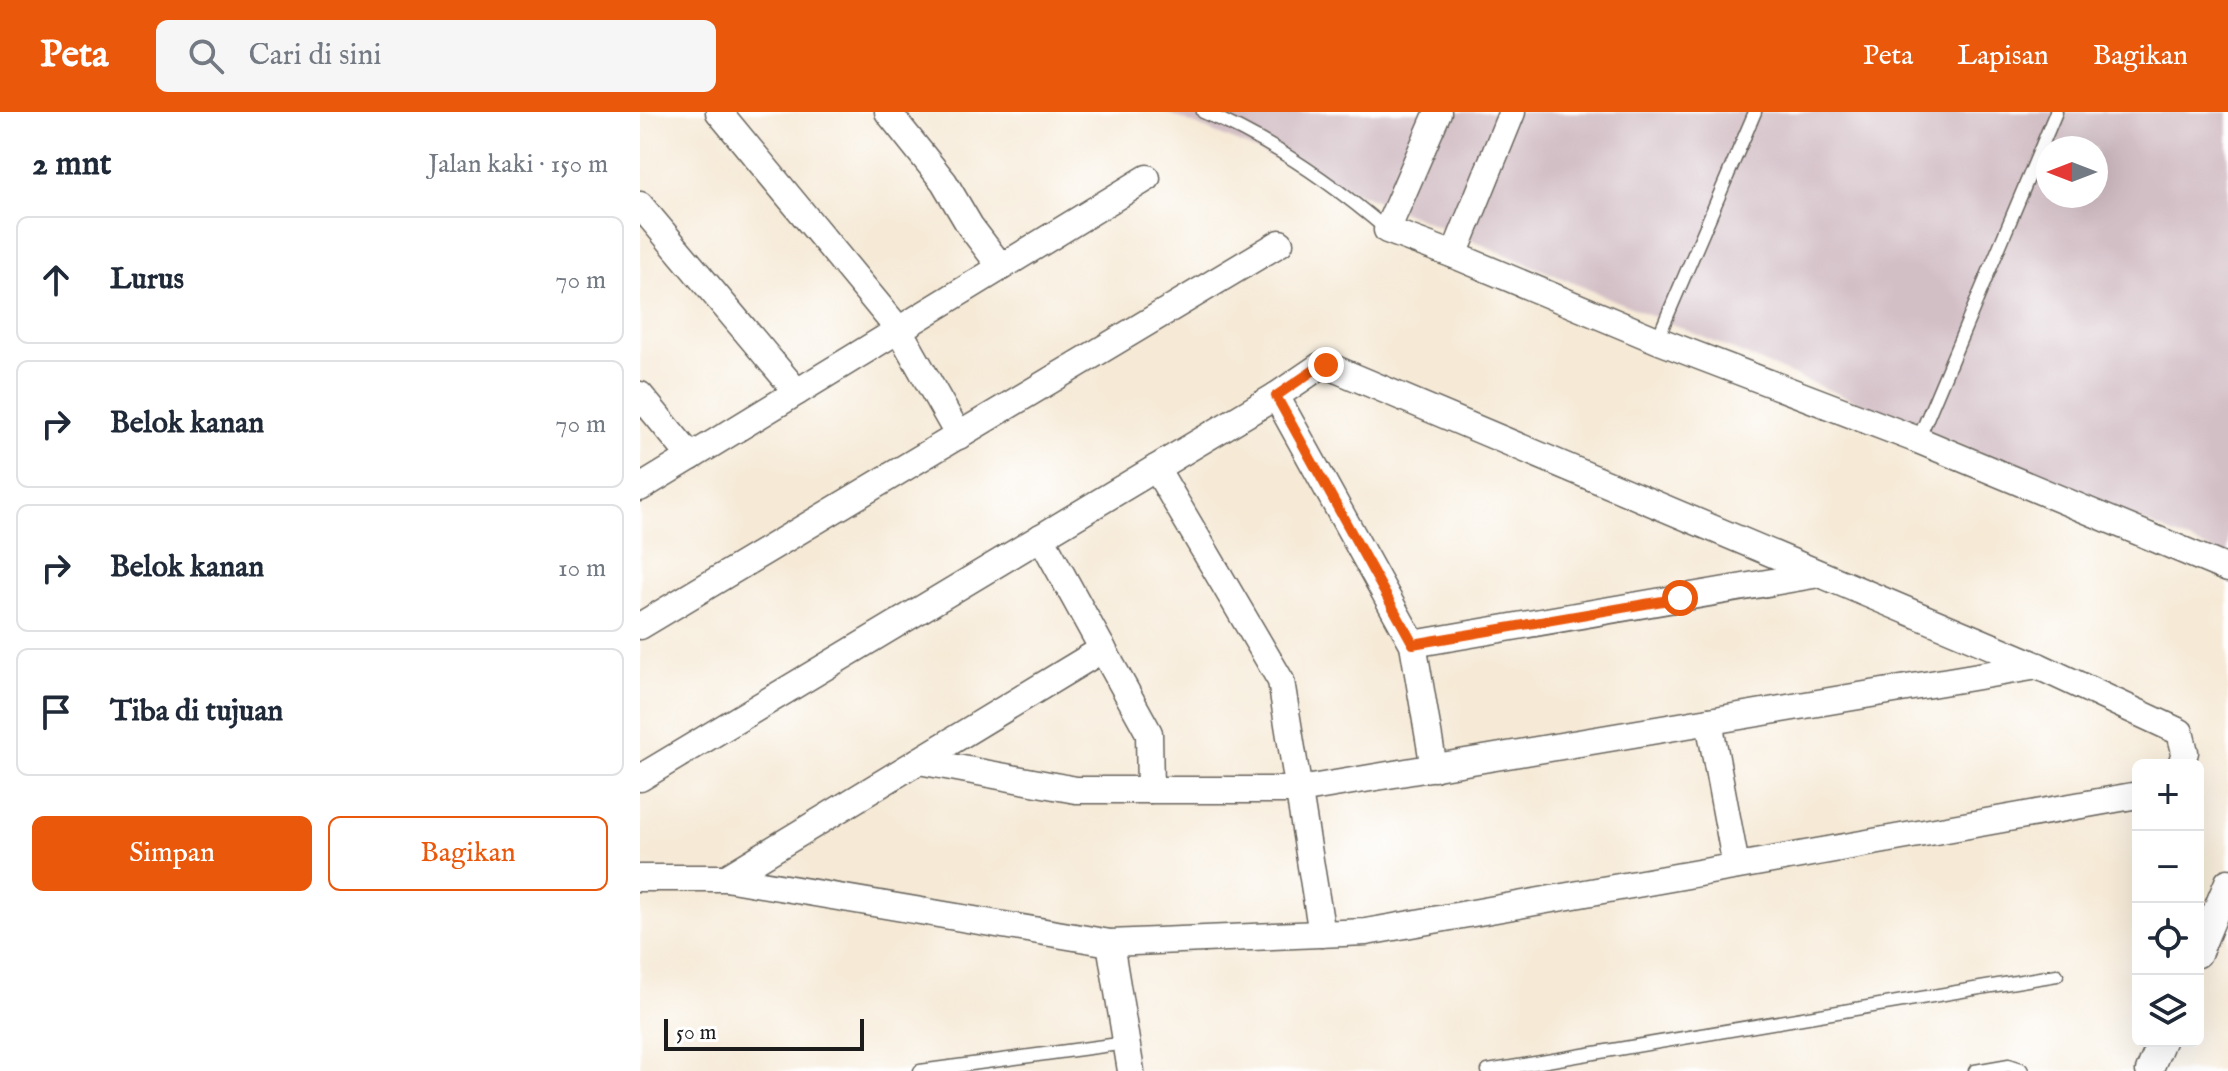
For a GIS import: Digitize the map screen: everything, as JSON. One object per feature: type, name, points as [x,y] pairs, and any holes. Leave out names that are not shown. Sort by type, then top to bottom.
[{"type":"street","points":[[719,112],[899,330],[959,436]]},
{"type":"street","points":[[888,112],[944,182],[970,226],[1001,267]]},
{"type":"street","points":[[1438,112],[1387,230],[1657,340],[1918,440],[2228,569]]},
{"type":"street","points":[[1454,255],[1512,112]]},
{"type":"street","points":[[640,488],[1147,178]]},
{"type":"street","points":[[640,205],[797,392]]},
{"type":"street","points":[[640,626],[1280,243]]},
{"type":"street","points":[[640,778],[1276,396],[1320,366],[1328,365],[2038,666],[2180,732],[2185,752],[2183,759]]},
{"type":"street","points":[[640,395],[691,457]]},
{"type":"street","points":[[1276,396],[1413,644],[1434,768]]},
{"type":"street","points":[[1156,468],[1281,681],[1322,934]]},
{"type":"street","points":[[1041,537],[1149,733],[1150,790]]},
{"type":"street","points":[[1413,644],[1820,573]]},
{"type":"street","points":[[726,878],[1103,649]]},
{"type":"street","points":[[919,761],[1076,790],[1299,790],[2038,666]]},
{"type":"street","points":[[1709,721],[1736,866]]},
{"type":"street","points":[[640,878],[726,878],[1110,943],[1366,932],[2132,796]]},
{"type":"street","points":[[2204,941],[2227,889]]},
{"type":"street","points":[[1110,943],[1131,1071]]},
{"type":"street","points":[[2149,1071],[2159,1047]]},
{"type":"lane","points":[[1203,112],[1281,151],[1387,230]]},
{"type":"lane","points":[[1657,340],[1755,112]]},
{"type":"lane","points":[[1918,440],[2056,112]]},
{"type":"lane","points":[[1488,1071],[2057,975]]},
{"type":"lane","points":[[920,1071],[1126,1043]]},
{"type":"lane","points":[[1975,1071],[2009,1065],[2022,1071]]},
{"type":"shaded area","points":[[1165,112],[2228,112],[2228,557]]},
{"type":"route","points":[[1326,365],[1276,396],[1413,644],[1680,598]]}]
